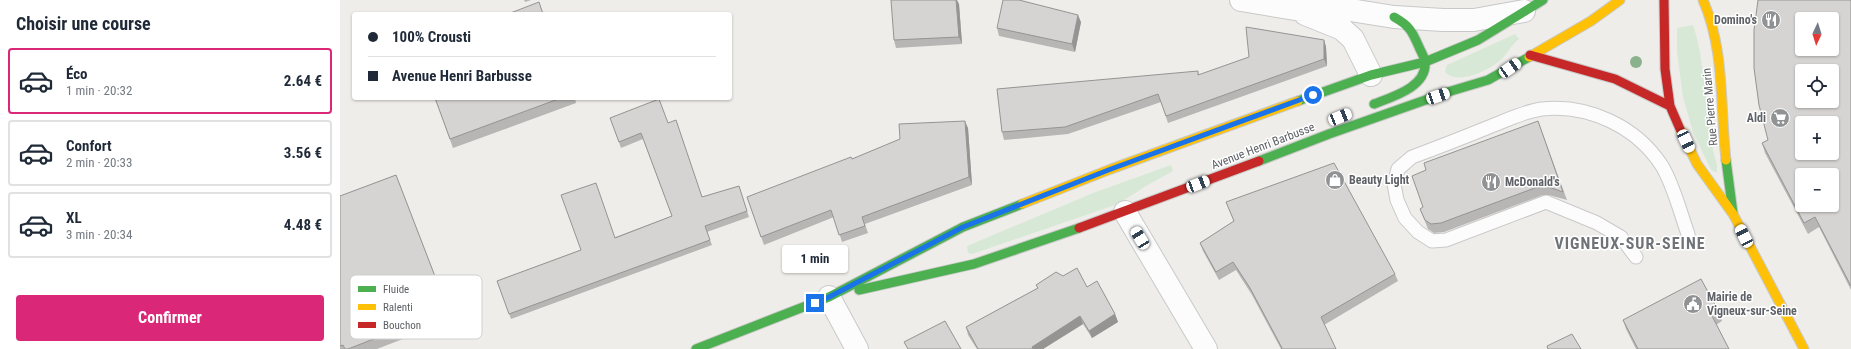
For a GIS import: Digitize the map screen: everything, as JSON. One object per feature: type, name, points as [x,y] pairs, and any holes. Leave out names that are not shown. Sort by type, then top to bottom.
[{"type":"main road","name":"Avenue Henri Barbusse","points":[[696,349],[829,297],[963,227],[1118,166],[1376,80],[1425,62],[1478,40],[1543,0]]},
{"type":"main road","name":"Avenue Henri Barbusse","points":[[829,297],[974,264],[1125,212],[1329,134],[1451,91],[1488,80],[1591,21],[1620,0]]},
{"type":"main road","name":"Rue Pierre Marin","points":[[1664,0],[1665,68],[1670,106],[1697,164],[1733,214],[1804,349]]},
{"type":"main road","name":"Rue Pierre Marin","points":[[1703,0],[1708,10],[1714,33],[1723,131],[1733,214]]},
{"type":"main road","points":[[1362,108],[1399,94],[1423,77],[1425,62],[1412,28],[1394,17]]},
{"type":"main road","points":[[1540,40],[1530,55],[1615,79],[1670,106]]},
{"type":"main road","points":[[1394,87],[1451,91]]},
{"type":"main road","points":[[1125,212],[1162,187]]},
{"type":"street","points":[[1241,0],[1295,9],[1350,10],[1394,17],[1474,20],[1524,11]]},
{"type":"street","points":[[1295,9],[1342,29],[1353,39],[1376,80]]},
{"type":"street","points":[[1125,212],[1206,349]]},
{"type":"street","points":[[829,297],[858,349]]},
{"type":"lane","points":[[1636,257],[1621,237],[1596,222],[1546,202],[1446,240],[1432,241],[1418,232],[1405,218],[1397,200],[1394,184],[1398,169],[1412,157],[1514,117],[1542,109],[1570,109],[1600,116],[1625,128],[1646,146],[1662,167],[1675,196],[1688,234]]},
{"type":"green space","points":[[1693,25],[1701,59],[1709,130],[1717,165],[1717,172],[1711,170],[1693,132],[1683,97],[1677,52],[1677,28]]},
{"type":"green space","points":[[1515,34],[1519,39],[1506,55],[1492,67],[1471,76],[1464,77],[1450,76],[1445,72],[1447,65]]},
{"type":"green space","points":[[1171,165],[1173,171],[1118,204],[972,254],[968,253],[967,246],[1093,193]]},
{"type":"building","points":[[891,0],[956,0],[959,37],[894,40]]},
{"type":"building","points":[[1003,0],[1019,0],[1078,15],[1072,44],[997,28]]},
{"type":"building","points":[[1758,0],[1851,0],[1851,286],[1815,217],[1804,223],[1798,212],[1839,212],[1839,168],[1795,168],[1795,206],[1762,143],[1768,140],[1759,105],[1754,68],[1754,30]]},
{"type":"building","points":[[539,2],[542,12],[513,12]]},
{"type":"building","points":[[1246,27],[1324,40],[1324,59],[1166,116],[1158,94],[1065,127],[1002,132],[997,89],[1198,71],[1198,75],[1249,57]]},
{"type":"building","points":[[436,100],[556,100],[450,139]]},
{"type":"building","points":[[659,100],[668,123],[676,120],[702,197],[739,186],[747,211],[705,226],[710,240],[509,314],[497,281],[581,250],[561,195],[596,183],[615,238],[672,216],[641,133],[619,142],[610,118]]},
{"type":"building","points":[[965,121],[969,177],[862,217],[865,226],[839,235],[831,210],[761,237],[747,197],[851,157],[852,159],[900,139],[899,124]]},
{"type":"building","name":"McDonald's","points":[[1538,121],[1563,192],[1546,186],[1540,186],[1441,223],[1431,224],[1425,220],[1420,209],[1423,207],[1412,176],[1426,170],[1424,163]]},
{"type":"building","points":[[1334,163],[1395,274],[1321,317],[1336,349],[1281,349],[1282,348],[1250,288],[1233,262],[1216,272],[1200,243],[1234,221],[1226,202]]},
{"type":"building","points":[[396,175],[435,275],[350,275],[350,339],[374,339],[348,349],[345,349],[343,345],[340,346],[340,196]]},
{"type":"building","points":[[1077,268],[1087,287],[1097,281],[1115,314],[1089,331],[1080,316],[1032,347],[1033,349],[978,349],[966,327],[1038,288],[1036,285],[1056,272],[1063,276]]},
{"type":"building","name":"Mairie de Vigneux-sur-Seine","points":[[1701,279],[1719,312],[1712,316],[1729,349],[1638,349],[1623,320]]},
{"type":"building","points":[[945,321],[961,349],[908,349],[904,342]]},
{"type":"building","points":[[1572,334],[1581,349],[1548,349],[1547,346]]},
{"type":"traffic: fast","points":[[1298,101],[1371,75],[1425,62],[1478,40],[1543,0]]},
{"type":"traffic: fast","points":[[1374,104],[1407,90],[1421,78],[1424,70],[1425,59],[1412,33],[1404,23],[1394,17]]},
{"type":"traffic: fast","points":[[1259,161],[1329,134],[1451,91],[1488,80],[1529,57]]},
{"type":"traffic: fast","points":[[1726,160],[1733,213]]},
{"type":"traffic: fast","points":[[696,349],[829,297],[963,227],[1022,204]]},
{"type":"traffic: fast","points":[[859,290],[974,264],[1079,228]]},
{"type":"traffic: slow","points":[[1529,57],[1591,21],[1620,0]]},
{"type":"traffic: slow","points":[[1703,0],[1715,38],[1718,58],[1726,160]]},
{"type":"traffic: slow","points":[[1022,204],[1111,169],[1298,101]]},
{"type":"traffic: slow","points":[[1680,129],[1697,164],[1733,214],[1804,349]]},
{"type":"traffic: jam","points":[[1664,0],[1665,69],[1670,106],[1680,129]]},
{"type":"traffic: jam","points":[[1530,55],[1615,79],[1670,106]]},
{"type":"traffic: jam","points":[[1079,228],[1259,161]]},
{"type":"place","name":"Domino's","points":[[1771,20]]},
{"type":"place","name":"Aldi","points":[[1780,118]]},
{"type":"place","name":"Beauty Light","points":[[1335,180]]},
{"type":"place","name":"McDonald's","points":[[1491,182]]},
{"type":"place","name":"Mairie de Vigneux-sur-Seine","points":[[1693,304]]},
{"type":"district","name":"VIGNEUX-SUR-SEINE","points":[[1630,243]]},
{"type":"route","points":[[815,303],[963,227],[1111,169],[1313,95]]}]
